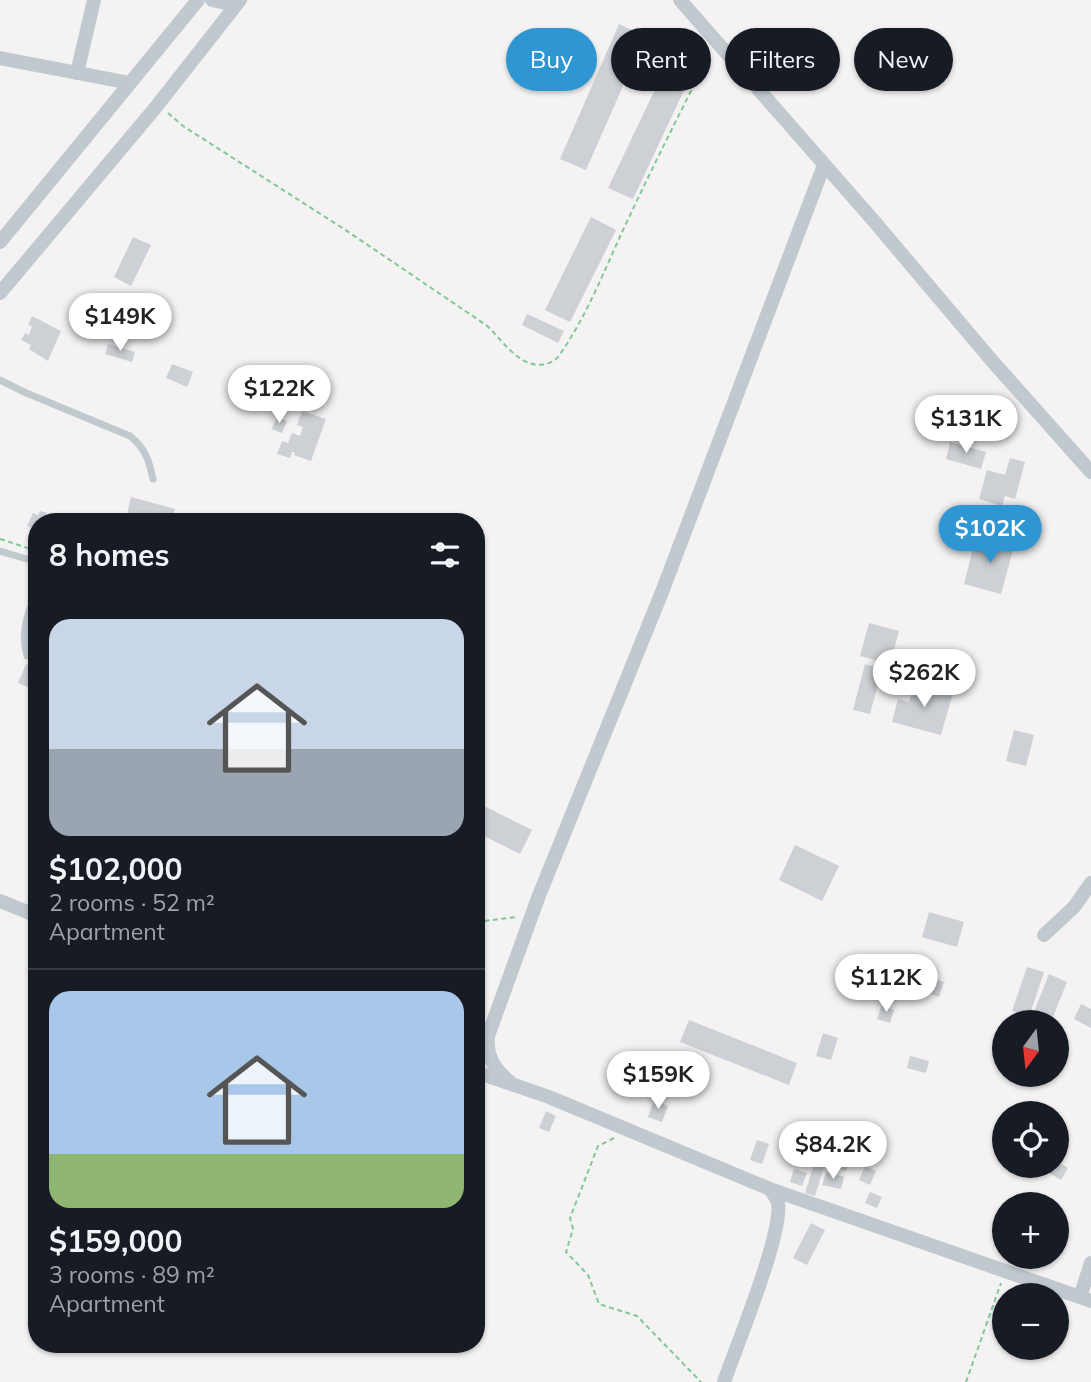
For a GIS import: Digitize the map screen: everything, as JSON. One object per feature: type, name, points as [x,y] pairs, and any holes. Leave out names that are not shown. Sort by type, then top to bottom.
[{"type":"street","points":[[77,73],[94,0]]},
{"type":"street","points":[[0,242],[198,0]]},
{"type":"street","points":[[212,0],[238,3]]},
{"type":"street","points":[[680,0],[1091,472]]},
{"type":"street","points":[[0,293],[156,107],[238,3]]},
{"type":"street","points":[[0,58],[130,83]]},
{"type":"street","points":[[511,1083],[491,1061],[487,1050],[488,1036],[531,915],[662,592],[824,165]]},
{"type":"street","points":[[1044,935],[1074,907],[1091,883]]},
{"type":"street","points":[[0,901],[28,912]]},
{"type":"street","points":[[485,1075],[631,1130],[770,1189],[1086,1299],[1091,1262]]},
{"type":"street","points":[[724,1382],[769,1253],[778,1218],[778,1201],[770,1189]]},
{"type":"lane","points":[[0,380],[130,436],[142,446],[153,479]]},
{"type":"lane","points":[[0,551],[28,559]]},
{"type":"lane","points":[[27,656],[23,630],[28,616]]},
{"type":"path","points":[[156,107],[166,111],[183,126],[344,229],[486,325],[514,355],[528,363],[543,365],[556,360],[579,324],[716,42]]},
{"type":"path","points":[[0,539],[28,548]]},
{"type":"path","points":[[485,921],[531,915]]},
{"type":"path","points":[[631,1130],[598,1146],[570,1218],[573,1229],[566,1252],[588,1275],[599,1304],[637,1316],[701,1382]]},
{"type":"path","points":[[966,1382],[1004,1272]]},
{"type":"building","points":[[611,42],[611,91],[621,91],[586,170],[560,159],[590,91],[597,91],[597,74]]},
{"type":"building","points":[[654,91],[684,91],[633,199],[608,188]]},
{"type":"building","points":[[591,217],[616,230],[570,322],[545,310]]},
{"type":"building","points":[[133,237],[151,245],[131,286],[114,277]]},
{"type":"building","points":[[527,314],[564,331],[558,343],[522,325]]},
{"type":"building","points":[[32,316],[61,331],[48,361],[29,349],[31,345],[21,340],[25,333],[29,335],[32,326],[28,325]]},
{"type":"building","points":[[108,344],[135,352],[132,362],[105,354]]},
{"type":"building","points":[[172,364],[193,372],[187,387],[166,378]]},
{"type":"building","points":[[302,411],[326,419],[311,461],[294,455],[295,452],[292,452],[290,458],[277,454],[282,441],[288,443],[292,433],[300,436],[303,427],[297,425]]},
{"type":"building","points":[[277,416],[287,421],[282,433],[272,429]]},
{"type":"building","points":[[950,442],[986,452],[981,469],[946,459]]},
{"type":"building","points":[[1010,458],[1025,462],[1015,499],[1005,496],[1002,506],[979,499],[987,470],[1005,475]]},
{"type":"building","points":[[131,497],[175,509],[174,513],[127,513]]},
{"type":"building","points":[[1001,535],[1016,539],[1001,594],[964,584],[975,541],[998,547]]},
{"type":"building","points":[[869,623],[899,631],[890,664],[860,656]]},
{"type":"building","points":[[26,664],[28,665],[28,687],[18,683]]},
{"type":"building","points":[[865,664],[882,669],[870,714],[853,710]]},
{"type":"building","points":[[915,682],[953,693],[941,735],[892,722],[898,699],[909,702]]},
{"type":"building","points":[[1014,730],[1034,735],[1026,766],[1006,761]]},
{"type":"building","points":[[485,806],[532,830],[520,854],[485,836]]},
{"type":"building","points":[[795,845],[839,866],[822,901],[779,880]]},
{"type":"building","points":[[929,912],[964,922],[957,947],[922,937]]},
{"type":"building","points":[[1027,967],[1044,972],[1031,1010],[1012,1010]]},
{"type":"building","points":[[914,972],[944,982],[939,997],[909,987]]},
{"type":"building","points":[[1049,974],[1067,982],[1056,1010],[1035,1010]]},
{"type":"building","points":[[861,984],[873,988],[869,1000],[857,996]]},
{"type":"building","points":[[877,988],[896,994],[893,1003],[874,997]]},
{"type":"building","points":[[1081,1004],[1091,1009],[1091,1028],[1074,1019]]},
{"type":"building","points":[[882,1005],[894,1010],[890,1023],[877,1019]]},
{"type":"building","points":[[689,1020],[797,1063],[789,1085],[680,1042]]},
{"type":"building","points":[[823,1033],[838,1038],[831,1060],[816,1056]]},
{"type":"building","points":[[910,1056],[929,1061],[926,1073],[907,1068]]},
{"type":"building","points":[[654,1100],[668,1106],[662,1122],[648,1117]]},
{"type":"building","points":[[546,1111],[556,1116],[549,1132],[539,1128]]},
{"type":"building","points":[[757,1140],[769,1144],[762,1164],[750,1160]]},
{"type":"building","points":[[829,1156],[849,1163],[846,1171],[826,1165]]},
{"type":"building","points":[[815,1161],[825,1164],[815,1196],[805,1193]]},
{"type":"building","points":[[865,1166],[876,1171],[870,1185],[859,1180]]},
{"type":"building","points":[[794,1169],[807,1173],[802,1186],[790,1182]]},
{"type":"building","points":[[826,1172],[844,1177],[841,1189],[822,1185]]},
{"type":"building","points":[[870,1192],[882,1197],[877,1208],[865,1203]]},
{"type":"building","points":[[811,1223],[825,1230],[807,1265],[793,1258]]}]
